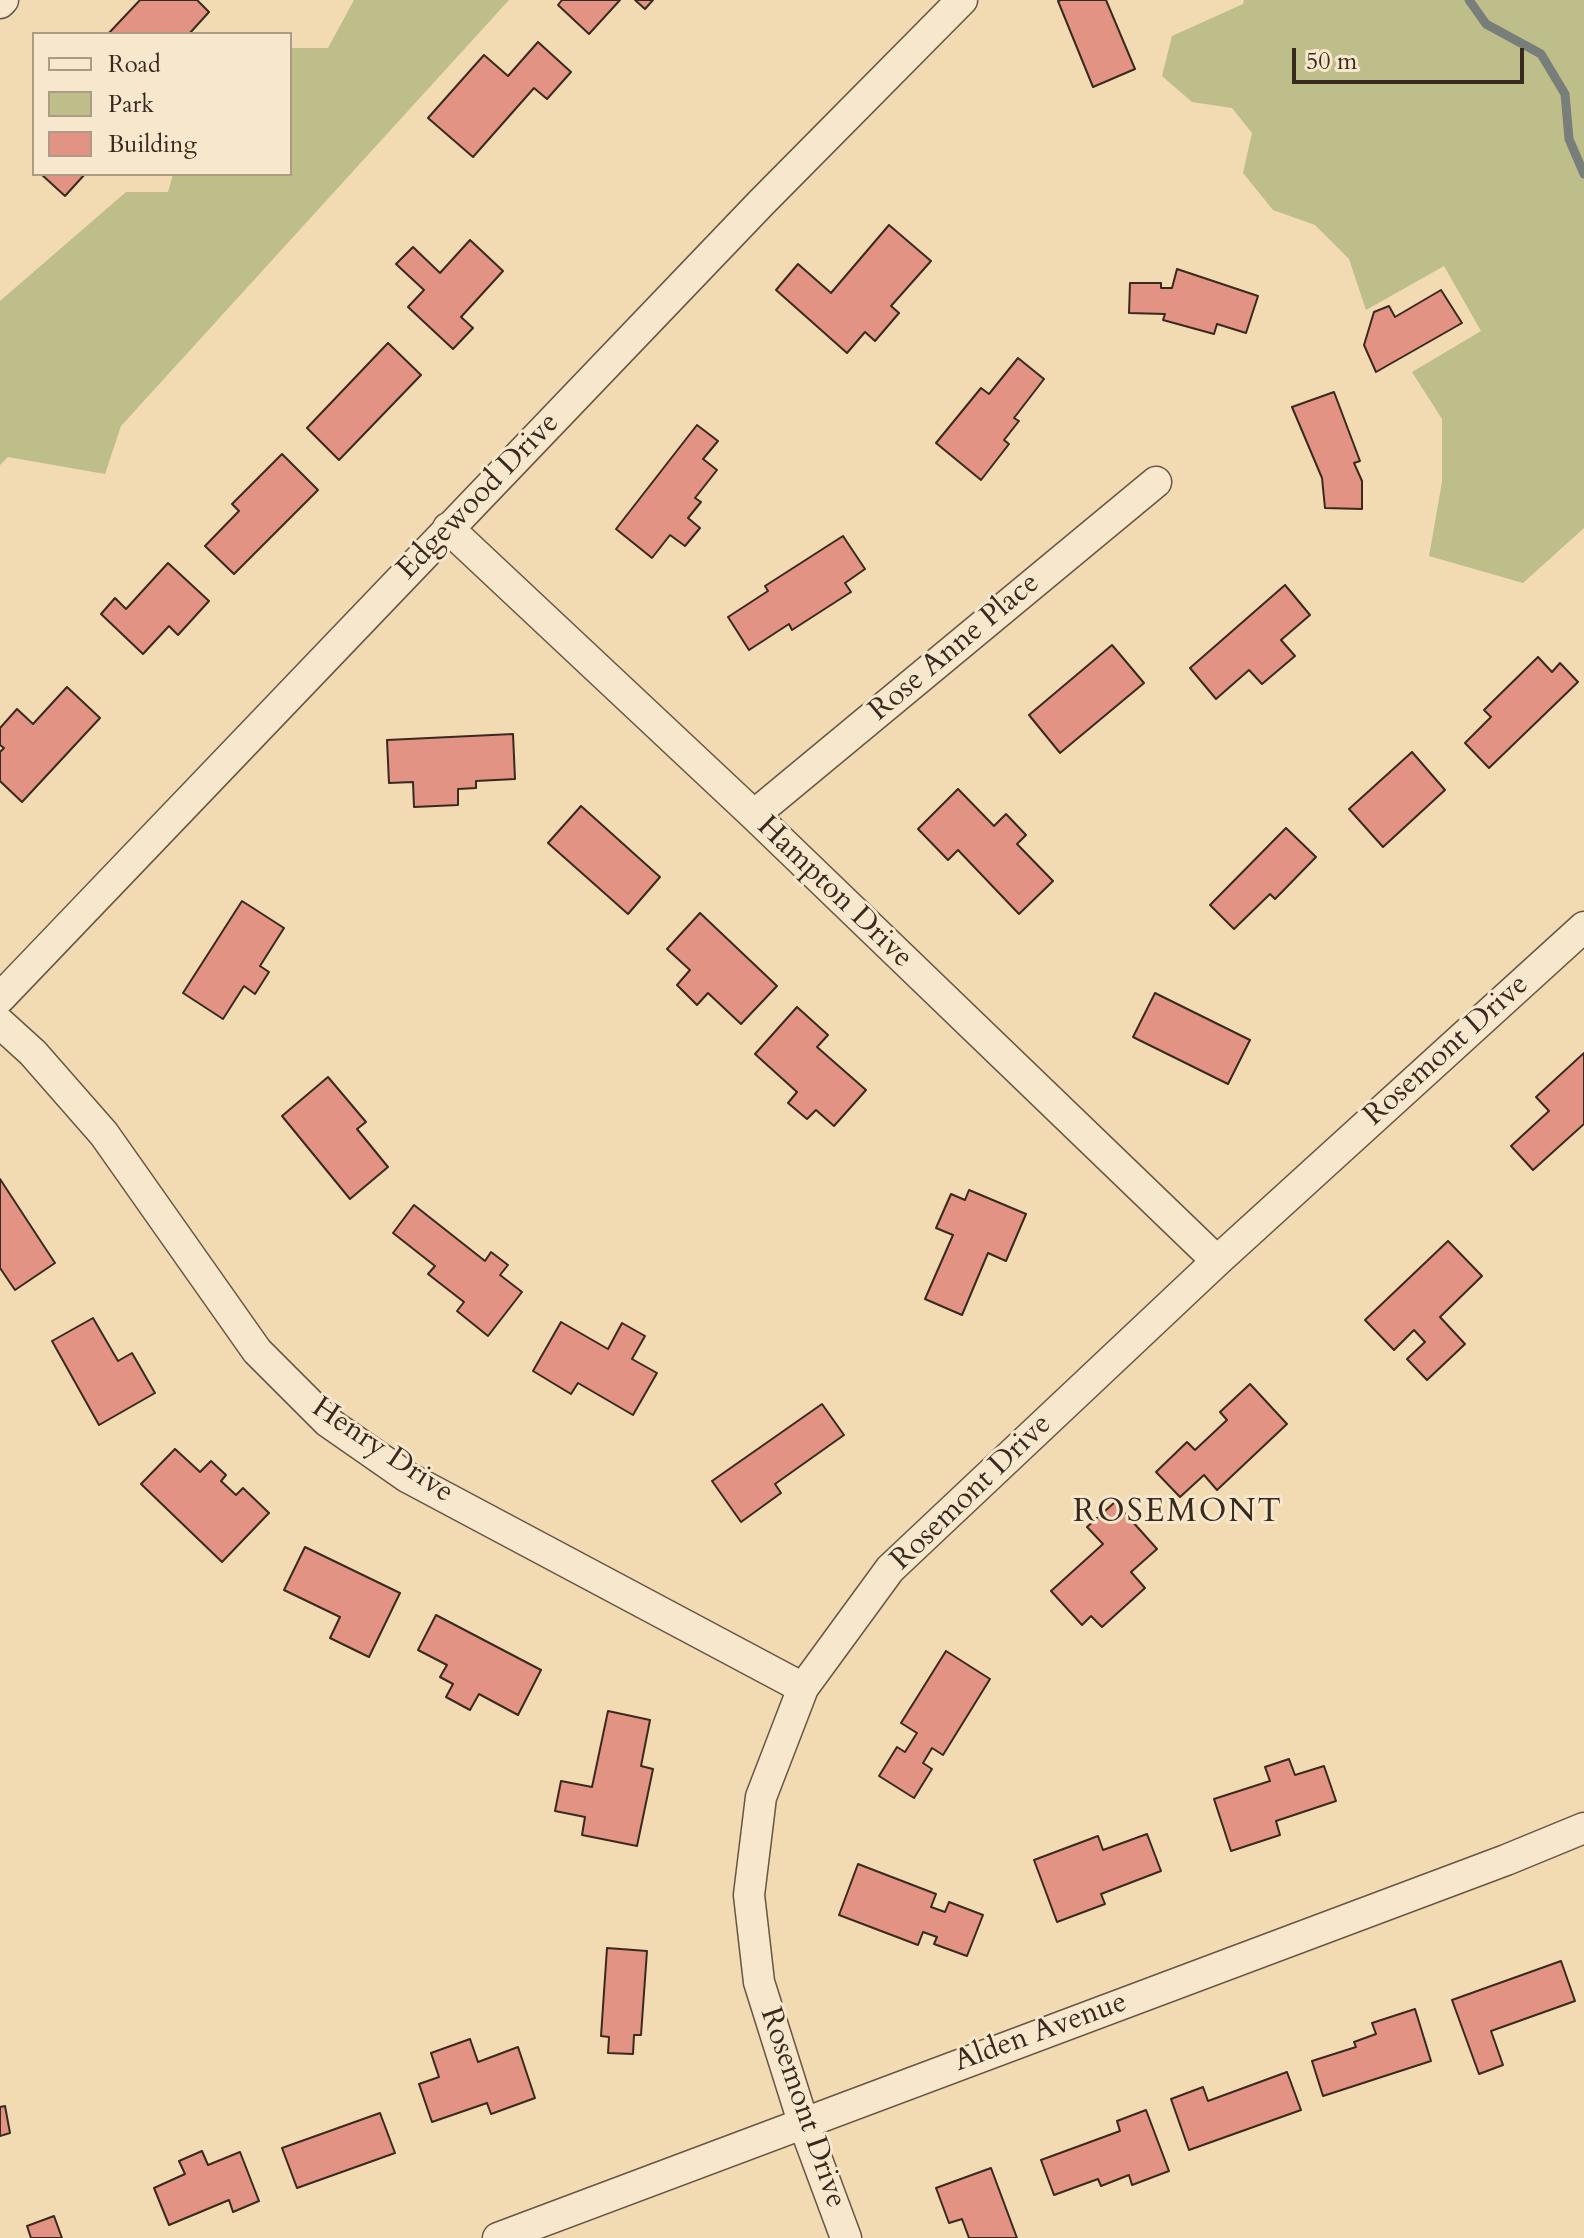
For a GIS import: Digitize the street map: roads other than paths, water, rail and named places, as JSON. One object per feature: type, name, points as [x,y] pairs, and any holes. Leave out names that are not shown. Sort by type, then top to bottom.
[{"type":"street","name":"Edgewood Drive","points":[[0,998],[448,528],[880,80],[962,0]]},
{"type":"street","name":"Rose Anne Place","points":[[754,815],[1156,482]]},
{"type":"street","name":"Hampton Drive","points":[[448,528],[754,815],[1217,1261]]},
{"type":"street","name":"Rosemont Drive","points":[[846,2238],[803,2122],[759,1982],[749,1895],[761,1797],[803,1688],[890,1569],[1217,1261],[1584,927]]},
{"type":"street","name":"Henry Drive","points":[[0,1023],[33,1053],[104,1134],[257,1351],[328,1422],[407,1477],[803,1688]]},
{"type":"street","name":"Alden Avenue","points":[[498,2238],[1584,1828]]},
{"type":"waterway","points":[[1469,0],[1486,24],[1541,54],[1565,94],[1569,139],[1584,174]]},
{"type":"district","name":"ROSEMONT","points":[[1178,1514]]}]
